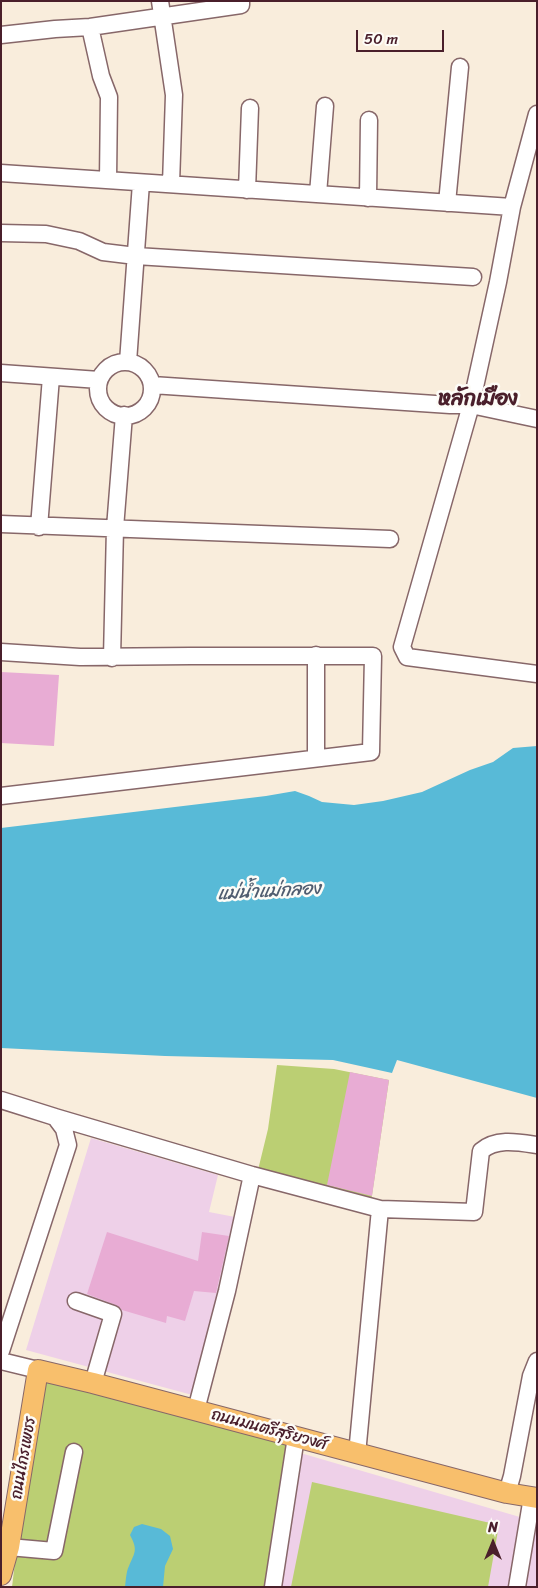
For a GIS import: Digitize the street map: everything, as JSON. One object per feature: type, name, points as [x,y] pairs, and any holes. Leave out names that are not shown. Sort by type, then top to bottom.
[{"type":"main road","name":"ถนนมนตรีสุริยวงศ์","points":[[38,1370],[506,1493],[534,1497]]},
{"type":"main road","name":"ถนนไกรเพชร","points":[[1,1576],[9,1547],[38,1370]]},
{"type":"street","points":[[1,34],[90,28],[162,9],[241,3]]},
{"type":"street","points":[[162,9],[174,95],[172,184]]},
{"type":"street","points":[[90,28],[101,76],[109,98],[108,180]]},
{"type":"street","points":[[447,203],[460,67]]},
{"type":"street","points":[[318,194],[325,106]]},
{"type":"street","points":[[247,190],[250,108]]},
{"type":"street","points":[[537,114],[512,208],[471,405],[402,647],[407,657],[537,674]]},
{"type":"street","points":[[368,198],[369,120]]},
{"type":"street","points":[[1,173],[512,208]]},
{"type":"street","points":[[128,362],[141,183]]},
{"type":"street","points":[[1,234],[46,234],[80,241],[103,252],[136,256],[473,277]]},
{"type":"street","points":[[128,362],[137,365],[145,371],[152,384],[152,394],[142,410],[134,414],[124,415],[112,412],[104,406],[100,398],[99,380],[111,366],[128,362]]},
{"type":"street","points":[[1,373],[99,380]]},
{"type":"street","points":[[39,527],[50,377]]},
{"type":"street","points":[[152,384],[440,405],[471,405],[537,419]]},
{"type":"street","points":[[112,658],[115,528],[124,415]]},
{"type":"street","points":[[1,524],[39,527],[115,528],[390,539]]},
{"type":"street","points":[[1,652],[43,656],[112,658],[373,656],[371,752],[1,796]]},
{"type":"street","points":[[316,655],[316,758]]},
{"type":"street","points":[[1,1100],[252,1175],[380,1209],[474,1212],[480,1151],[488,1145],[501,1142],[537,1145]]},
{"type":"street","points":[[1,1351],[68,1145],[64,1129],[55,1117]]},
{"type":"street","points":[[196,1410],[227,1291],[252,1175]]},
{"type":"street","points":[[357,1454],[380,1209]]},
{"type":"street","points":[[76,1301],[113,1314],[93,1383]]},
{"type":"street","name":"ถนนมนตรีสุริยวงศ์","points":[[1,1361],[38,1370]]},
{"type":"street","points":[[506,1493],[512,1476],[531,1376],[537,1361]]},
{"type":"street","points":[[274,1587],[296,1437]]},
{"type":"street","points":[[9,1547],[54,1551],[74,1452]]},
{"type":"street","points":[[517,1587],[534,1497]]},
{"type":"shaded area","points":[[91,1138],[218,1175],[209,1212],[235,1217],[196,1396],[26,1350]]},
{"type":"shaded area","points":[[297,1452],[537,1522],[537,1587],[265,1587]]},
{"type":"green space","points":[[277,1065],[334,1069],[389,1080],[371,1202],[258,1170],[268,1129]]},
{"type":"green space","points":[[38,1370],[317,1443],[297,1452],[265,1587],[12,1587]]},
{"type":"green space","points":[[312,1482],[499,1525],[488,1587],[291,1587]]},
{"type":"water","name":"แม่น้ำแม่กลอง","points":[[537,746],[537,1098],[397,1060],[392,1073],[333,1060],[165,1056],[1,1048],[1,828],[295,791],[322,802],[354,805],[383,801],[422,792],[470,770],[493,762],[513,748]]},
{"type":"water","points":[[142,1524],[161,1529],[170,1536],[173,1549],[165,1566],[163,1587],[125,1587],[127,1571],[135,1551],[130,1535],[134,1527]]},
{"type":"building","points":[[1,672],[59,675],[54,746],[1,743]]},
{"type":"building","points":[[350,1072],[389,1080],[372,1196],[327,1185]]},
{"type":"building","points":[[107,1232],[198,1261],[202,1232],[229,1236],[216,1293],[194,1291],[185,1321],[167,1316],[166,1323],[122,1310],[116,1305],[87,1294]]},
{"type":"district","name":"หลักเมือง","points":[[478,400]]}]
